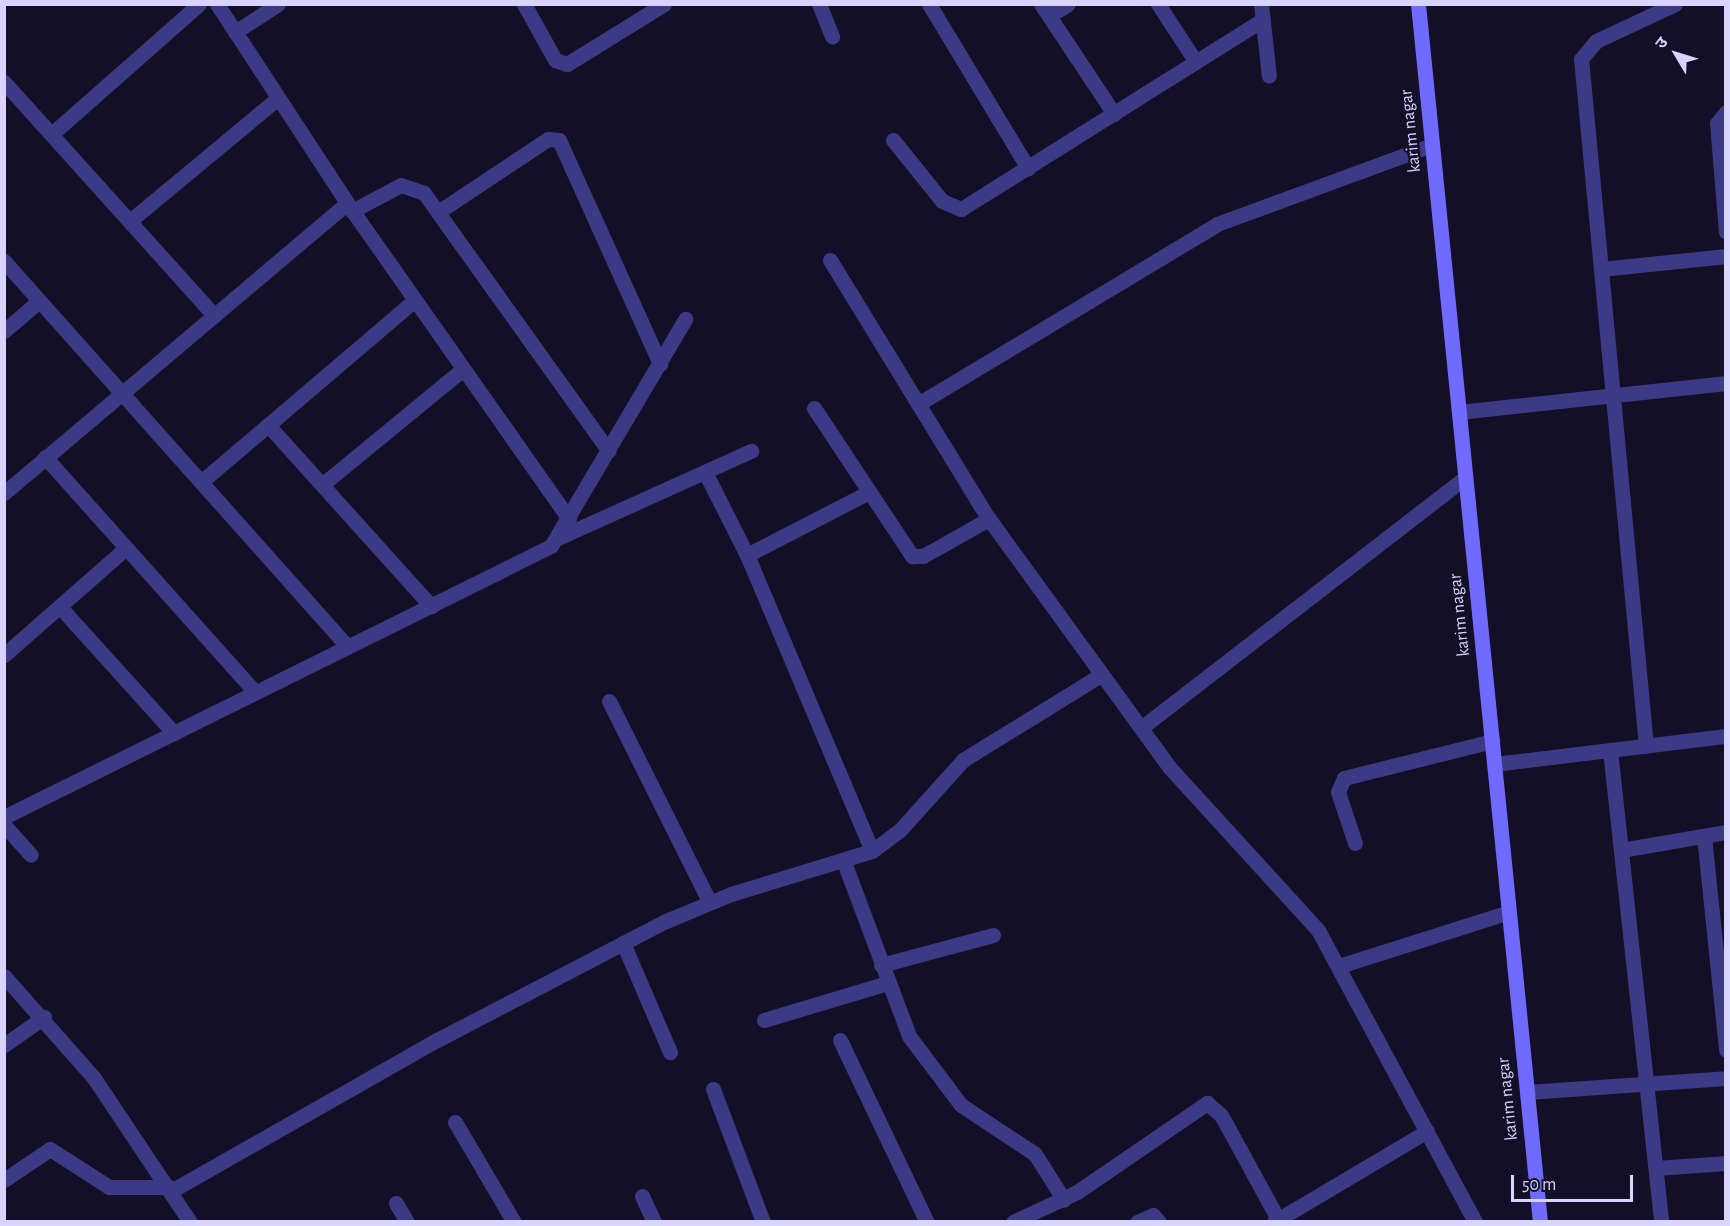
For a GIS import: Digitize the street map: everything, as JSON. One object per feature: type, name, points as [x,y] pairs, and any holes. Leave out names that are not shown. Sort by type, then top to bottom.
[{"type":"street","points":[[54,132],[199,4]]},
{"type":"street","points":[[217,4],[349,207],[569,519]]},
{"type":"street","points":[[235,32],[278,4]]},
{"type":"street","points":[[525,5],[555,60],[567,64],[664,4]]},
{"type":"street","points":[[819,4],[832,37]]},
{"type":"street","points":[[928,4],[1028,168]]},
{"type":"street","points":[[1068,4],[1045,10],[1114,114]]},
{"type":"street","points":[[1158,4],[1196,62]]},
{"type":"street","name":"karim nagar","points":[[1418,4],[1540,1221]]},
{"type":"street","points":[[1646,746],[1581,58],[1596,41],[1675,4]]},
{"type":"street","points":[[893,140],[950,208],[972,204],[1196,62],[1262,12]]},
{"type":"street","points":[[1262,12],[1269,76]]},
{"type":"street","points":[[4,82],[54,132],[213,314]]},
{"type":"street","points":[[131,220],[278,98]]},
{"type":"street","points":[[1725,112],[1717,123],[1725,232]]},
{"type":"street","points":[[438,212],[548,139],[559,140],[660,364]]},
{"type":"street","points":[[918,404],[1217,224],[1432,145]]},
{"type":"street","points":[[4,493],[119,392],[213,314],[349,207],[410,183],[438,212],[609,451]]},
{"type":"street","points":[[1601,269],[1725,256]]},
{"type":"street","points":[[830,260],[989,519],[1176,776],[1304,912],[1339,966],[1475,1221]]},
{"type":"street","points":[[4,261],[347,646]]},
{"type":"street","points":[[201,483],[415,300]]},
{"type":"street","points":[[4,331],[39,301]]},
{"type":"street","points":[[4,818],[347,646],[546,550],[558,538],[685,320]]},
{"type":"street","points":[[323,484],[463,369]]},
{"type":"street","points":[[1459,412],[1614,393],[1725,383]]},
{"type":"street","points":[[814,408],[867,493],[912,556],[923,556],[989,519]]},
{"type":"street","points":[[268,425],[431,606]]},
{"type":"street","points":[[558,538],[751,451]]},
{"type":"street","points":[[45,457],[255,692]]},
{"type":"street","points":[[705,472],[747,555],[872,851]]},
{"type":"street","points":[[1141,728],[1466,478]]},
{"type":"street","points":[[747,555],[867,493]]},
{"type":"street","points":[[4,655],[126,548]]},
{"type":"street","points":[[60,607],[174,733]]},
{"type":"street","points":[[4,1180],[50,1149],[109,1187],[170,1189],[414,1052],[709,901],[844,862],[872,851],[900,830],[969,755],[1102,674]]},
{"type":"street","points":[[609,701],[709,901]]},
{"type":"street","points":[[1494,764],[1725,736]]},
{"type":"street","points":[[1355,843],[1338,792],[1344,778],[1492,741]]},
{"type":"street","points":[[1610,750],[1648,1083],[1661,1221]]},
{"type":"street","points":[[4,825],[31,855]]},
{"type":"street","points":[[1621,850],[1725,832]]},
{"type":"street","points":[[1704,836],[1725,1050]]},
{"type":"street","points":[[844,862],[905,1029],[951,1093],[1028,1148],[1064,1200]]},
{"type":"street","points":[[1339,966],[1509,912]]},
{"type":"street","points":[[881,965],[993,935]]},
{"type":"street","points":[[623,943],[670,1052]]},
{"type":"street","points":[[4,976],[44,1017],[101,1087],[190,1221]]},
{"type":"street","points":[[764,1020],[887,983]]},
{"type":"street","points":[[4,1045],[44,1017]]},
{"type":"street","points":[[840,1040],[927,1221]]},
{"type":"street","points":[[1527,1092],[1725,1078]]},
{"type":"street","points":[[713,1089],[763,1221]]},
{"type":"street","points":[[1013,1221],[1036,1217],[1064,1200],[1207,1103],[1221,1114],[1276,1220],[1427,1131]]},
{"type":"street","points":[[455,1122],[514,1221]]},
{"type":"street","points":[[1656,1168],[1725,1163]]},
{"type":"street","points":[[642,1196],[654,1221]]},
{"type":"street","points":[[396,1203],[407,1221]]},
{"type":"street","points":[[1137,1221],[1153,1215],[1159,1221]]}]
